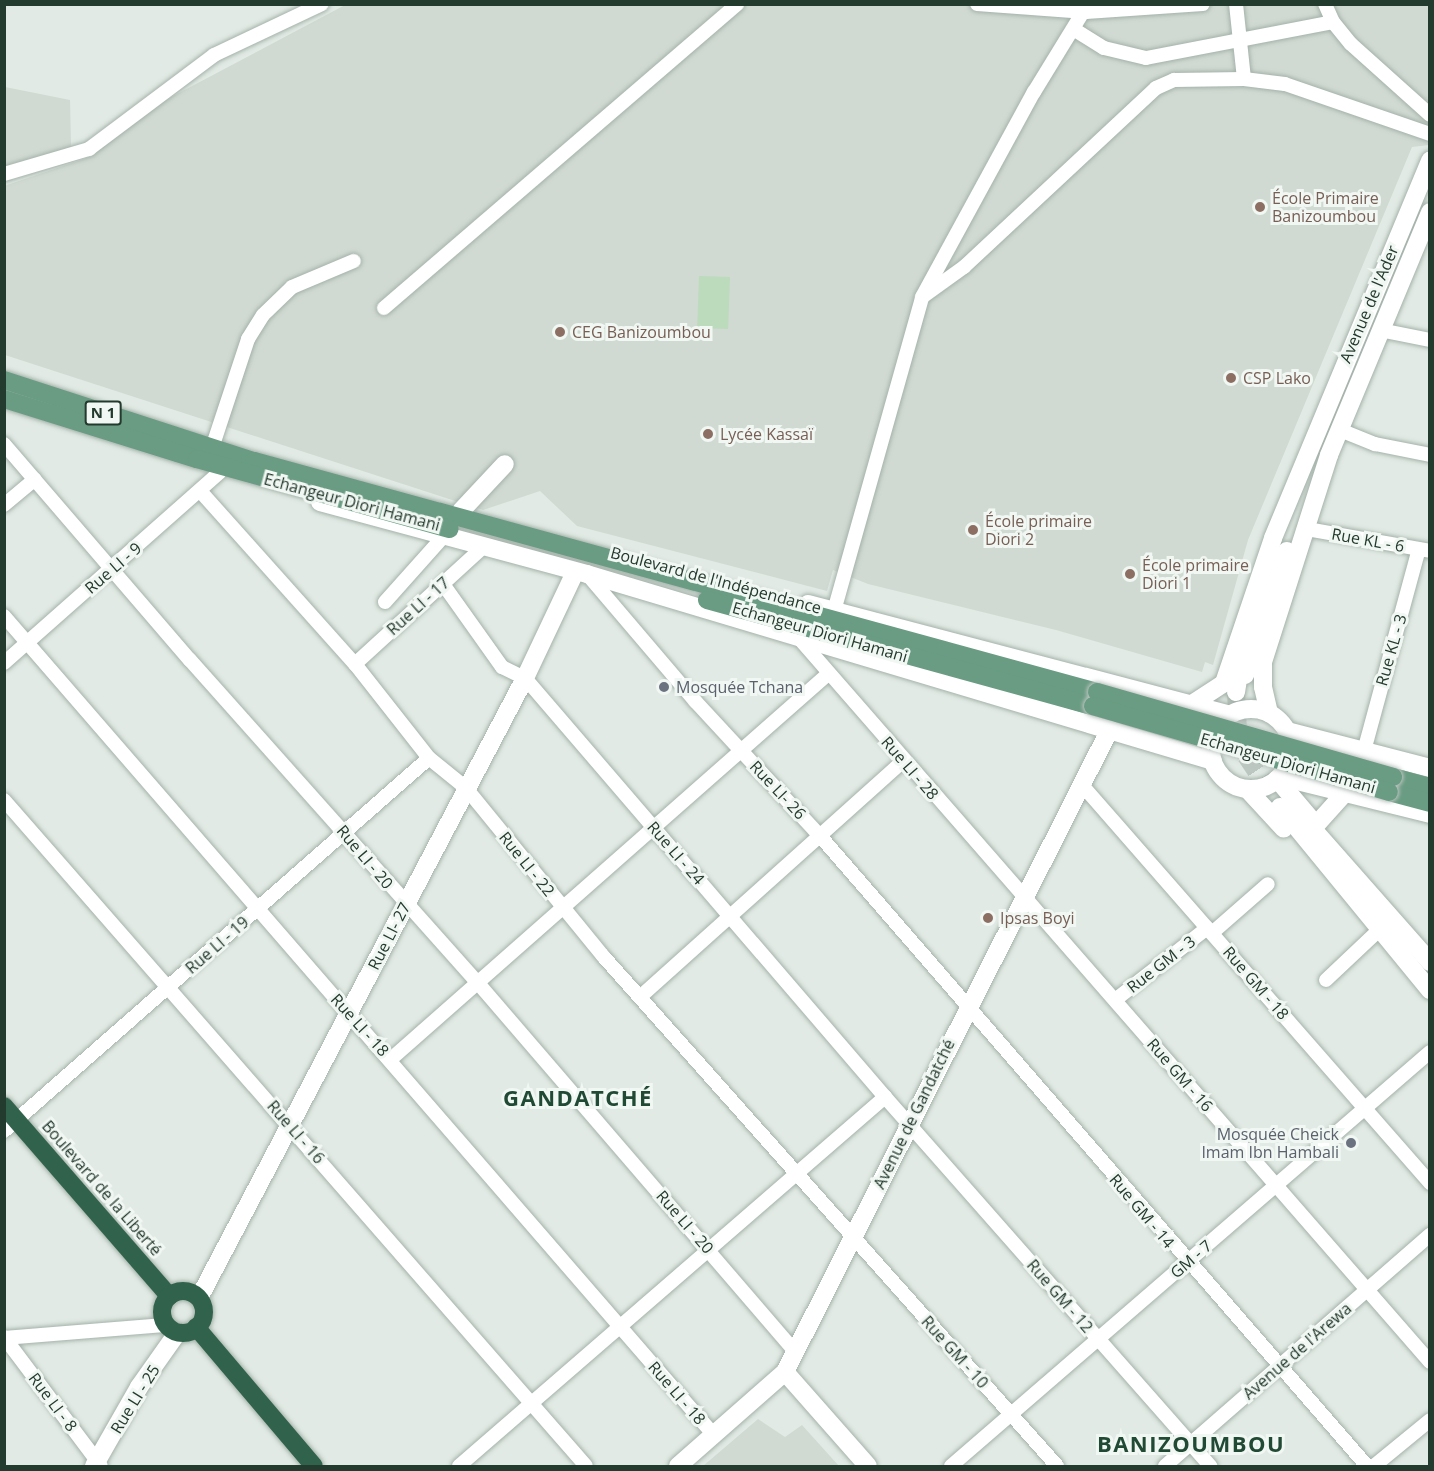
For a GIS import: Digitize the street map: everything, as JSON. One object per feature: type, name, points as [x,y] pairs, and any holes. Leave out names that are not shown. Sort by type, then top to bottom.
[{"type":"highway","name":"Boulevard de la Liberté","points":[[8,1119],[169,1296]]},
{"type":"highway","points":[[196,1328],[204,1310],[199,1298],[181,1291],[169,1296],[162,1313],[172,1328],[196,1328],[314,1467]]},
{"type":"main road","name":"Avenue de l'Ader","points":[[1230,715],[1244,650],[1300,492],[1309,448],[1430,160]]},
{"type":"main road","name":"Avenue de l'Ader","points":[[1269,713],[1263,687],[1263,662],[1329,454],[1430,213]]},
{"type":"main road","name":"Boulevard de l'Indépendance","points":[[4,380],[252,467]]},
{"type":"main road","name":"Boulevard de l'Indépendance","points":[[4,399],[204,450],[461,511],[730,586],[834,610],[1230,715]]},
{"type":"main road","name":"Boulevard de l'Indépendance","points":[[204,450],[220,472],[442,537],[581,573],[1213,761]]},
{"type":"main road","name":"Avenue de l'Ader","points":[[1235,689],[1251,654],[1312,478],[1329,454]]},
{"type":"main road","points":[[461,511],[505,464]]},
{"type":"main road","name":"Echangeur Diori Hamani","points":[[252,467],[1095,699],[1391,785]]},
{"type":"main road","name":"Rue LI- 27","points":[[199,1298],[581,573]]},
{"type":"main road","points":[[632,573],[730,586]]},
{"type":"main road","name":"Echangeur Diori Hamani","points":[[632,573],[770,618],[1095,699]]},
{"type":"main road","points":[[770,618],[854,654]]},
{"type":"main road","points":[[1192,704],[1235,689]]},
{"type":"main road","points":[[1430,768],[1287,731],[1269,713],[1243,710],[1230,715],[1214,735],[1213,761],[1226,780],[1247,789],[1360,908],[1430,990]]},
{"type":"main road","name":"Avenue de Gandatché","points":[[678,1467],[785,1372],[966,1008],[1110,729]]},
{"type":"main road","points":[[1247,789],[1259,788],[1279,778],[1290,759],[1287,731]]},
{"type":"main road","points":[[1279,778],[1430,814]]},
{"type":"main road","points":[[1279,778],[1378,903]]},
{"type":"main road","points":[[1391,785],[1430,787]]},
{"type":"main road","points":[[1391,785],[1430,803]]},
{"type":"main road","points":[[1316,825],[1343,795]]},
{"type":"main road","points":[[1360,908],[1284,805],[1378,903],[1430,962]]},
{"type":"main road","name":"Rue LI - 25","points":[[97,1465],[172,1328]]},
{"type":"main road","points":[[785,1372],[868,1467]]},
{"type":"street","points":[[4,174],[89,149],[214,55],[322,4]]},
{"type":"street","points":[[384,308],[737,4]]},
{"type":"street","points":[[977,4],[1087,8],[1203,4]]},
{"type":"street","points":[[1236,4],[1244,79]]},
{"type":"street","points":[[1325,4],[1332,22],[1351,44],[1430,115]]},
{"type":"street","points":[[834,610],[922,297],[1053,60],[1076,30],[1087,8]]},
{"type":"street","points":[[1076,30],[1104,48],[1146,58],[1240,42],[1332,22]]},
{"type":"street","points":[[922,297],[964,267],[1156,88],[1183,78],[1244,79],[1285,84],[1430,134]]},
{"type":"street","points":[[204,450],[248,339],[263,315],[292,287],[354,261]]},
{"type":"street","points":[[1380,330],[1430,340]]},
{"type":"street","points":[[1340,430],[1375,444],[1430,455]]},
{"type":"street","name":"Rue LI - 20","points":[[4,444],[190,660],[346,834],[405,904],[478,983],[795,1351]]},
{"type":"street","name":"Rue LI - 9","points":[[4,663],[201,492],[220,472]]},
{"type":"street","points":[[4,506],[35,480]]},
{"type":"street","name":"Rue LI - 22","points":[[201,492],[355,664],[429,758],[466,788],[563,908],[640,998],[852,1237]]},
{"type":"street","name":"Rue KL - 6","points":[[1306,529],[1424,550]]},
{"type":"street","points":[[385,602],[442,537]]},
{"type":"street","name":"Rue LI - 17","points":[[355,664],[482,548]]},
{"type":"street","name":"Rue KL - 3","points":[[1364,751],[1424,550]]},
{"type":"street","name":"Rue LI- 26","points":[[581,573],[821,837],[966,1008]]},
{"type":"street","name":"Rue LI - 24","points":[[443,584],[502,667],[525,678],[910,1124]]},
{"type":"street","name":"Rue LI - 18","points":[[4,616],[391,1059],[714,1435]]},
{"type":"street","name":"Rue LI - 28","points":[[796,636],[1023,900]]},
{"type":"street","points":[[391,1059],[743,753],[828,674]]},
{"type":"street","name":"Rue LI - 19","points":[[8,1119],[170,986],[346,834],[429,758]]},
{"type":"street","points":[[640,998],[903,761]]},
{"type":"street","name":"Rue GM - 18","points":[[1082,784],[1430,1183]]},
{"type":"street","name":"Rue LI - 16","points":[[4,800],[170,986],[586,1467]]},
{"type":"street","name":"Rue GM - 3","points":[[1115,1000],[1210,931],[1268,884]]},
{"type":"street","name":"Rue GM - 16","points":[[1023,900],[1115,1000],[1430,1362]]},
{"type":"street","points":[[1326,980],[1380,930]]},
{"type":"street","name":"Rue GM - 14","points":[[966,1008],[1367,1467]]},
{"type":"street","name":"GM - 7","points":[[951,1467],[1276,1186],[1363,1106],[1430,1052]]},
{"type":"street","points":[[459,1467],[885,1097]]},
{"type":"street","name":"Rue GM - 12","points":[[910,1124],[1210,1467]]},
{"type":"street","name":"Avenue de l'Arewa","points":[[1165,1467],[1430,1235]]},
{"type":"street","name":"Rue GM - 10","points":[[852,1237],[1057,1467]]},
{"type":"street","points":[[5,1338],[172,1328]]},
{"type":"street","name":"Rue LI - 8","points":[[5,1338],[97,1465]]},
{"type":"street","points":[[1374,1467],[1430,1420]]},
{"type":"shaded area","points":[[345,5],[1429,5],[1429,145],[1412,147],[1248,540],[1213,665],[1205,662],[1202,672],[1056,630],[868,584],[833,570],[827,591],[577,526],[540,491],[483,510],[5,355],[4,186],[87,158],[160,103]]},
{"type":"shaded area","points":[[5,87],[70,100],[71,147],[5,166]]},
{"type":"shaded area","points":[[758,1419],[785,1437],[802,1425],[839,1466],[703,1466]]},
{"type":"green space","points":[[699,276],[730,277],[728,329],[697,328]]},
{"type":"tunnel","points":[[1236,692],[1238,728],[1246,756],[1280,807]]},
{"type":"place","name":"École Primaire Banizoumbou","points":[[1260,207]]},
{"type":"place","name":"CEG Banizoumbou","points":[[560,332]]},
{"type":"place","name":"CSP Lako","points":[[1231,378]]},
{"type":"place","name":"Lycée Kassaï","points":[[708,434]]},
{"type":"place","name":"École primaire Diori 2","points":[[973,530]]},
{"type":"place","name":"École primaire Diori 1","points":[[1130,574]]},
{"type":"place","name":"Mosquée Tchana","points":[[664,687]]},
{"type":"place","name":"Ipsas Boyi","points":[[988,918]]},
{"type":"place","name":"Mosquée Cheick Imam Ibn Hambali","points":[[1351,1143]]},
{"type":"district","name":"GANDATCHÉ","points":[[578,1098]]},
{"type":"district","name":"BANIZOUMBOU","points":[[1191,1444]]}]
